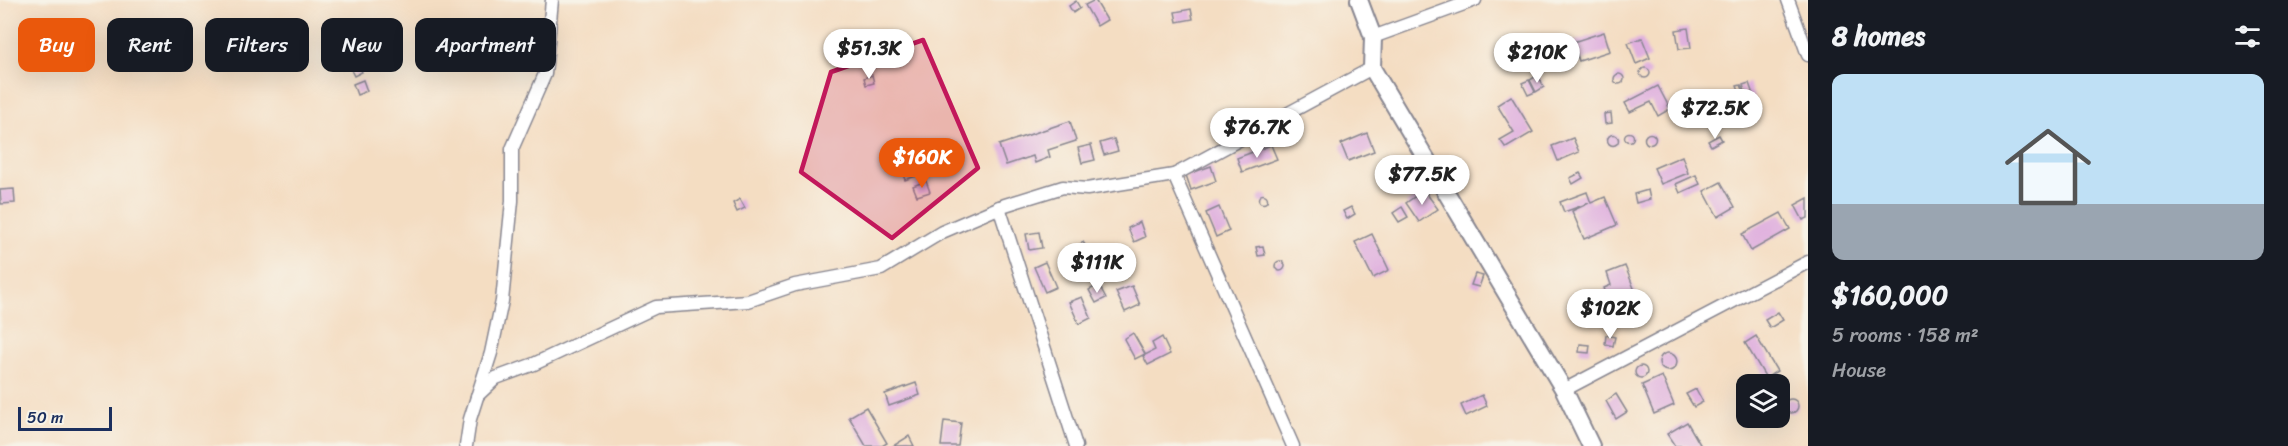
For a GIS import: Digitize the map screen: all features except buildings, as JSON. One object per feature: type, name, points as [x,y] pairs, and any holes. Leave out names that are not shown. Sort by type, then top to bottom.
[{"type":"main road","points":[[1359,0],[1373,37],[1372,68],[1564,390],[1591,446]]},
{"type":"street","points":[[466,446],[470,419],[492,353],[502,301],[512,201],[512,149],[545,74],[552,0]]},
{"type":"street","points":[[1373,37],[1475,0]]},
{"type":"street","points":[[1788,0],[1808,55]]},
{"type":"street","points":[[477,396],[496,378],[534,364],[656,307],[748,301],[795,285],[881,268],[942,232],[999,207],[1063,187],[1087,189],[1174,175],[1372,68]]},
{"type":"street","points":[[1174,175],[1293,446]]},
{"type":"street","points":[[999,207],[1076,446]]},
{"type":"street","points":[[1564,390],[1808,262]]},
{"type":"highlighted area","points":[[923,40],[978,168],[892,238],[801,172],[831,72]]}]
